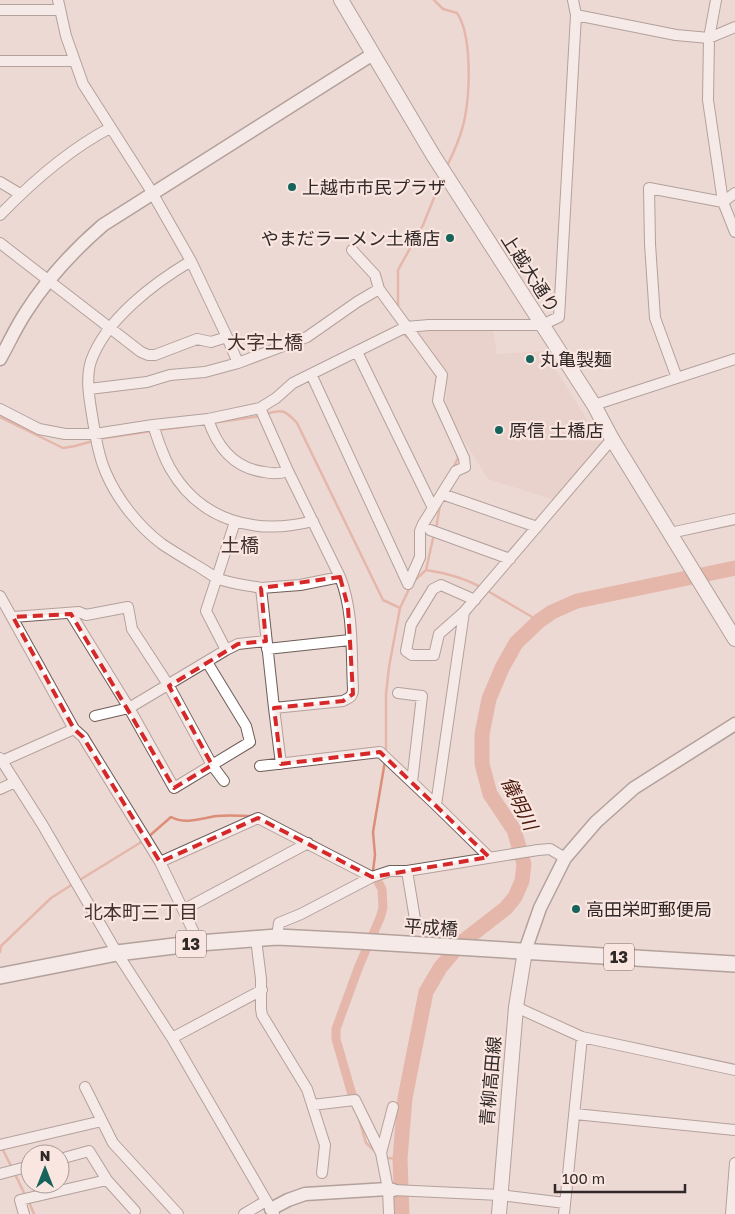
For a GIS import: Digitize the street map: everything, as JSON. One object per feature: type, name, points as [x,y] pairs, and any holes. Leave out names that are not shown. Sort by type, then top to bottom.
[{"type":"main road","name":"上越大通り","points":[[341,0],[433,155],[594,406],[612,439],[735,639]]},
{"type":"main road","name":"平成橋","points":[[277,938],[357,940],[525,951]]},
{"type":"main road","name":"13","points":[[0,976],[117,953],[199,943],[277,938]]},
{"type":"main road","name":"13","points":[[525,951],[735,964]]},
{"type":"main road","name":"青柳高田線","points":[[499,1214],[516,1007],[525,951]]},
{"type":"street","points":[[0,409],[28,424],[65,434],[95,434],[208,419],[260,408],[294,383],[406,327],[429,325],[542,325],[559,317],[576,15],[573,0]]},
{"type":"street","points":[[716,0],[709,38],[708,100],[723,202],[735,232]]},
{"type":"street","points":[[0,10],[58,5],[74,61],[84,84],[191,261],[238,363]]},
{"type":"street","points":[[576,15],[676,34],[709,38],[735,27]]},
{"type":"street","points":[[0,359],[25,313],[48,281],[82,243],[103,225],[373,54]]},
{"type":"street","points":[[0,61],[74,61]]},
{"type":"street","points":[[0,215],[20,194],[79,145],[110,128]]},
{"type":"street","points":[[0,182],[20,194]]},
{"type":"street","points":[[677,378],[655,318],[650,244],[649,188],[723,202],[735,193]]},
{"type":"street","points":[[0,243],[140,352],[148,355],[155,354],[197,339],[211,342],[227,337]]},
{"type":"street","points":[[311,374],[408,584],[420,557],[420,531],[423,524],[456,471],[465,467],[464,458],[438,401],[442,376],[378,289],[375,275],[352,250]]},
{"type":"street","points":[[191,261],[164,278],[138,299],[101,340],[90,364],[89,389],[95,434],[106,475],[124,504],[160,542],[217,578],[261,588],[300,586],[340,577]]},
{"type":"street","points":[[89,389],[147,382],[170,375],[205,372],[238,363],[307,337],[378,289]]},
{"type":"street","points":[[357,352],[433,508]]},
{"type":"street","points":[[594,406],[735,359]]},
{"type":"street","points":[[260,408],[346,592],[353,689],[353,694],[350,698],[343,701],[274,708]]},
{"type":"street","points":[[208,419],[218,443],[233,460],[253,470],[274,474],[288,471]]},
{"type":"street","points":[[153,425],[170,469],[188,492],[209,509],[235,522],[269,528],[312,521]]},
{"type":"street","points":[[475,600],[441,585],[433,589],[411,625],[406,651],[412,656],[434,655],[439,634],[475,600],[612,439]]},
{"type":"street","points":[[442,494],[537,527]]},
{"type":"street","points":[[670,533],[735,519]]},
{"type":"street","points":[[226,650],[206,611],[235,522]]},
{"type":"street","points":[[430,530],[510,559]]},
{"type":"street","points":[[261,588],[281,764]]},
{"type":"street","points":[[0,596],[74,729],[83,737],[160,862],[199,943]]},
{"type":"street","points":[[12,617],[79,612],[86,616],[128,607],[132,629],[168,686],[212,765],[224,781]]},
{"type":"street","points":[[436,805],[464,612]]},
{"type":"street","points":[[71,614],[130,708],[174,788],[250,742],[246,726],[207,662]]},
{"type":"street","points":[[96,716],[130,708],[238,644],[267,645],[350,640]]},
{"type":"street","points":[[398,693],[422,696],[412,782]]},
{"type":"street","points":[[525,951],[540,908],[565,858],[596,822],[634,788],[735,724]]},
{"type":"street","points":[[74,729],[1,760],[42,824],[117,953],[172,1038],[270,1208]]},
{"type":"street","points":[[260,766],[380,752],[489,857]]},
{"type":"street","points":[[0,789],[15,782]]},
{"type":"street","points":[[160,862],[258,818],[372,877]]},
{"type":"street","points":[[183,910],[308,843]]},
{"type":"street","points":[[277,938],[279,923],[301,914],[372,877],[390,871],[407,871],[550,849],[565,858]]},
{"type":"street","points":[[407,871],[416,925]]},
{"type":"street","points":[[256,939],[262,990],[262,1015],[307,1089],[325,1145],[322,1174]]},
{"type":"street","points":[[172,1038],[262,990]]},
{"type":"street","points":[[516,1007],[582,1037],[735,1070]]},
{"type":"street","points":[[564,1214],[576,1114],[582,1037]]},
{"type":"street","points":[[84,1087],[113,1143],[178,1214]]},
{"type":"street","points":[[312,1105],[355,1100],[381,1153],[390,1190],[388,1214]]},
{"type":"street","points":[[381,1153],[393,1107]]},
{"type":"street","points":[[576,1114],[735,1130]]},
{"type":"street","points":[[0,1145],[102,1121]]},
{"type":"street","points":[[70,1156],[89,1151],[107,1180],[137,1213]]},
{"type":"street","points":[[732,1209],[735,1163]]},
{"type":"street","points":[[0,1174],[20,1169]]},
{"type":"street","points":[[24,1214],[20,1200],[107,1180]]},
{"type":"street","points":[[244,1214],[270,1208],[305,1194],[390,1190],[500,1195],[565,1203]]},
{"type":"street","points":[[124,1214],[137,1213]]},
{"type":"highlighted area","points":[[340,577],[348,607],[353,694],[343,701],[274,708],[281,764],[380,752],[489,857],[372,877],[258,818],[160,862],[83,737],[74,729],[13,617],[71,614],[174,788],[212,765],[169,686],[238,644],[266,641],[261,588]]},
{"type":"shaded area","points":[[493,329],[497,354],[544,351],[603,445],[554,500],[488,479],[447,413],[447,375],[414,333],[415,331]]},
{"type":"waterway","points":[[434,0],[443,9],[457,13],[462,23],[467,48],[469,78],[467,106],[464,123],[446,168]]},
{"type":"waterway","points":[[398,310],[398,270],[423,225],[442,178]]},
{"type":"waterway","points":[[401,332],[410,339]]},
{"type":"waterway","points":[[266,414],[280,411],[289,415],[297,423],[383,600],[400,608]]},
{"type":"waterway","points":[[212,423],[261,416]]},
{"type":"waterway","points":[[0,417],[63,448],[93,441]]},
{"type":"waterway","points":[[157,430],[191,426]]},
{"type":"waterway","points":[[98,439],[152,431]]},
{"type":"waterway","points":[[453,468],[458,455]]},
{"type":"waterway","points":[[436,529],[440,505]]},
{"type":"waterway","points":[[415,580],[426,570],[434,534]]},
{"type":"waterway","name":"儀明川","points":[[402,1214],[400,1159],[405,1098],[426,992],[440,968],[461,943],[506,908],[515,897],[522,881],[524,864],[514,830],[490,794],[482,764],[482,734],[489,699],[502,668],[516,643],[539,621],[552,612],[577,601],[735,568]]},
{"type":"waterway","points":[[426,570],[455,576],[482,588]]},
{"type":"waterway","points":[[386,753],[386,694],[389,667],[400,608],[410,587]]},
{"type":"waterway","points":[[486,590],[539,621]]},
{"type":"waterway","points":[[374,873],[373,832],[385,761]]},
{"type":"waterway","points":[[147,838],[171,817],[188,821],[217,816],[253,816]]},
{"type":"waterway","points":[[78,881],[143,841]]},
{"type":"waterway","points":[[353,1098],[336,1039],[336,1029],[383,908],[382,889],[377,880]]},
{"type":"waterway","points":[[0,952],[1,946],[51,898],[73,884]]},
{"type":"waterway","points":[[359,1119],[366,1143],[375,1151]]},
{"type":"waterway","points":[[2,1148],[12,1168]]},
{"type":"waterway","points":[[388,1158],[400,1159]]},
{"type":"waterway","points":[[14,1172],[26,1197]]},
{"type":"waterway","points":[[29,1202],[34,1214]]},
{"type":"place","name":"上越市市民プラザ","points":[[292,187]]},
{"type":"place","name":"やまだラーメン土橋店","points":[[450,238]]},
{"type":"place","name":"丸亀製麺","points":[[530,359]]},
{"type":"place","name":"原信 土橋店","points":[[499,430]]},
{"type":"place","name":"高田栄町郵便局","points":[[576,909]]},
{"type":"district","name":"大字土橋","points":[[265,341]]},
{"type":"district","name":"土橋","points":[[240,544]]},
{"type":"district","name":"北本町三丁目","points":[[141,911]]}]
